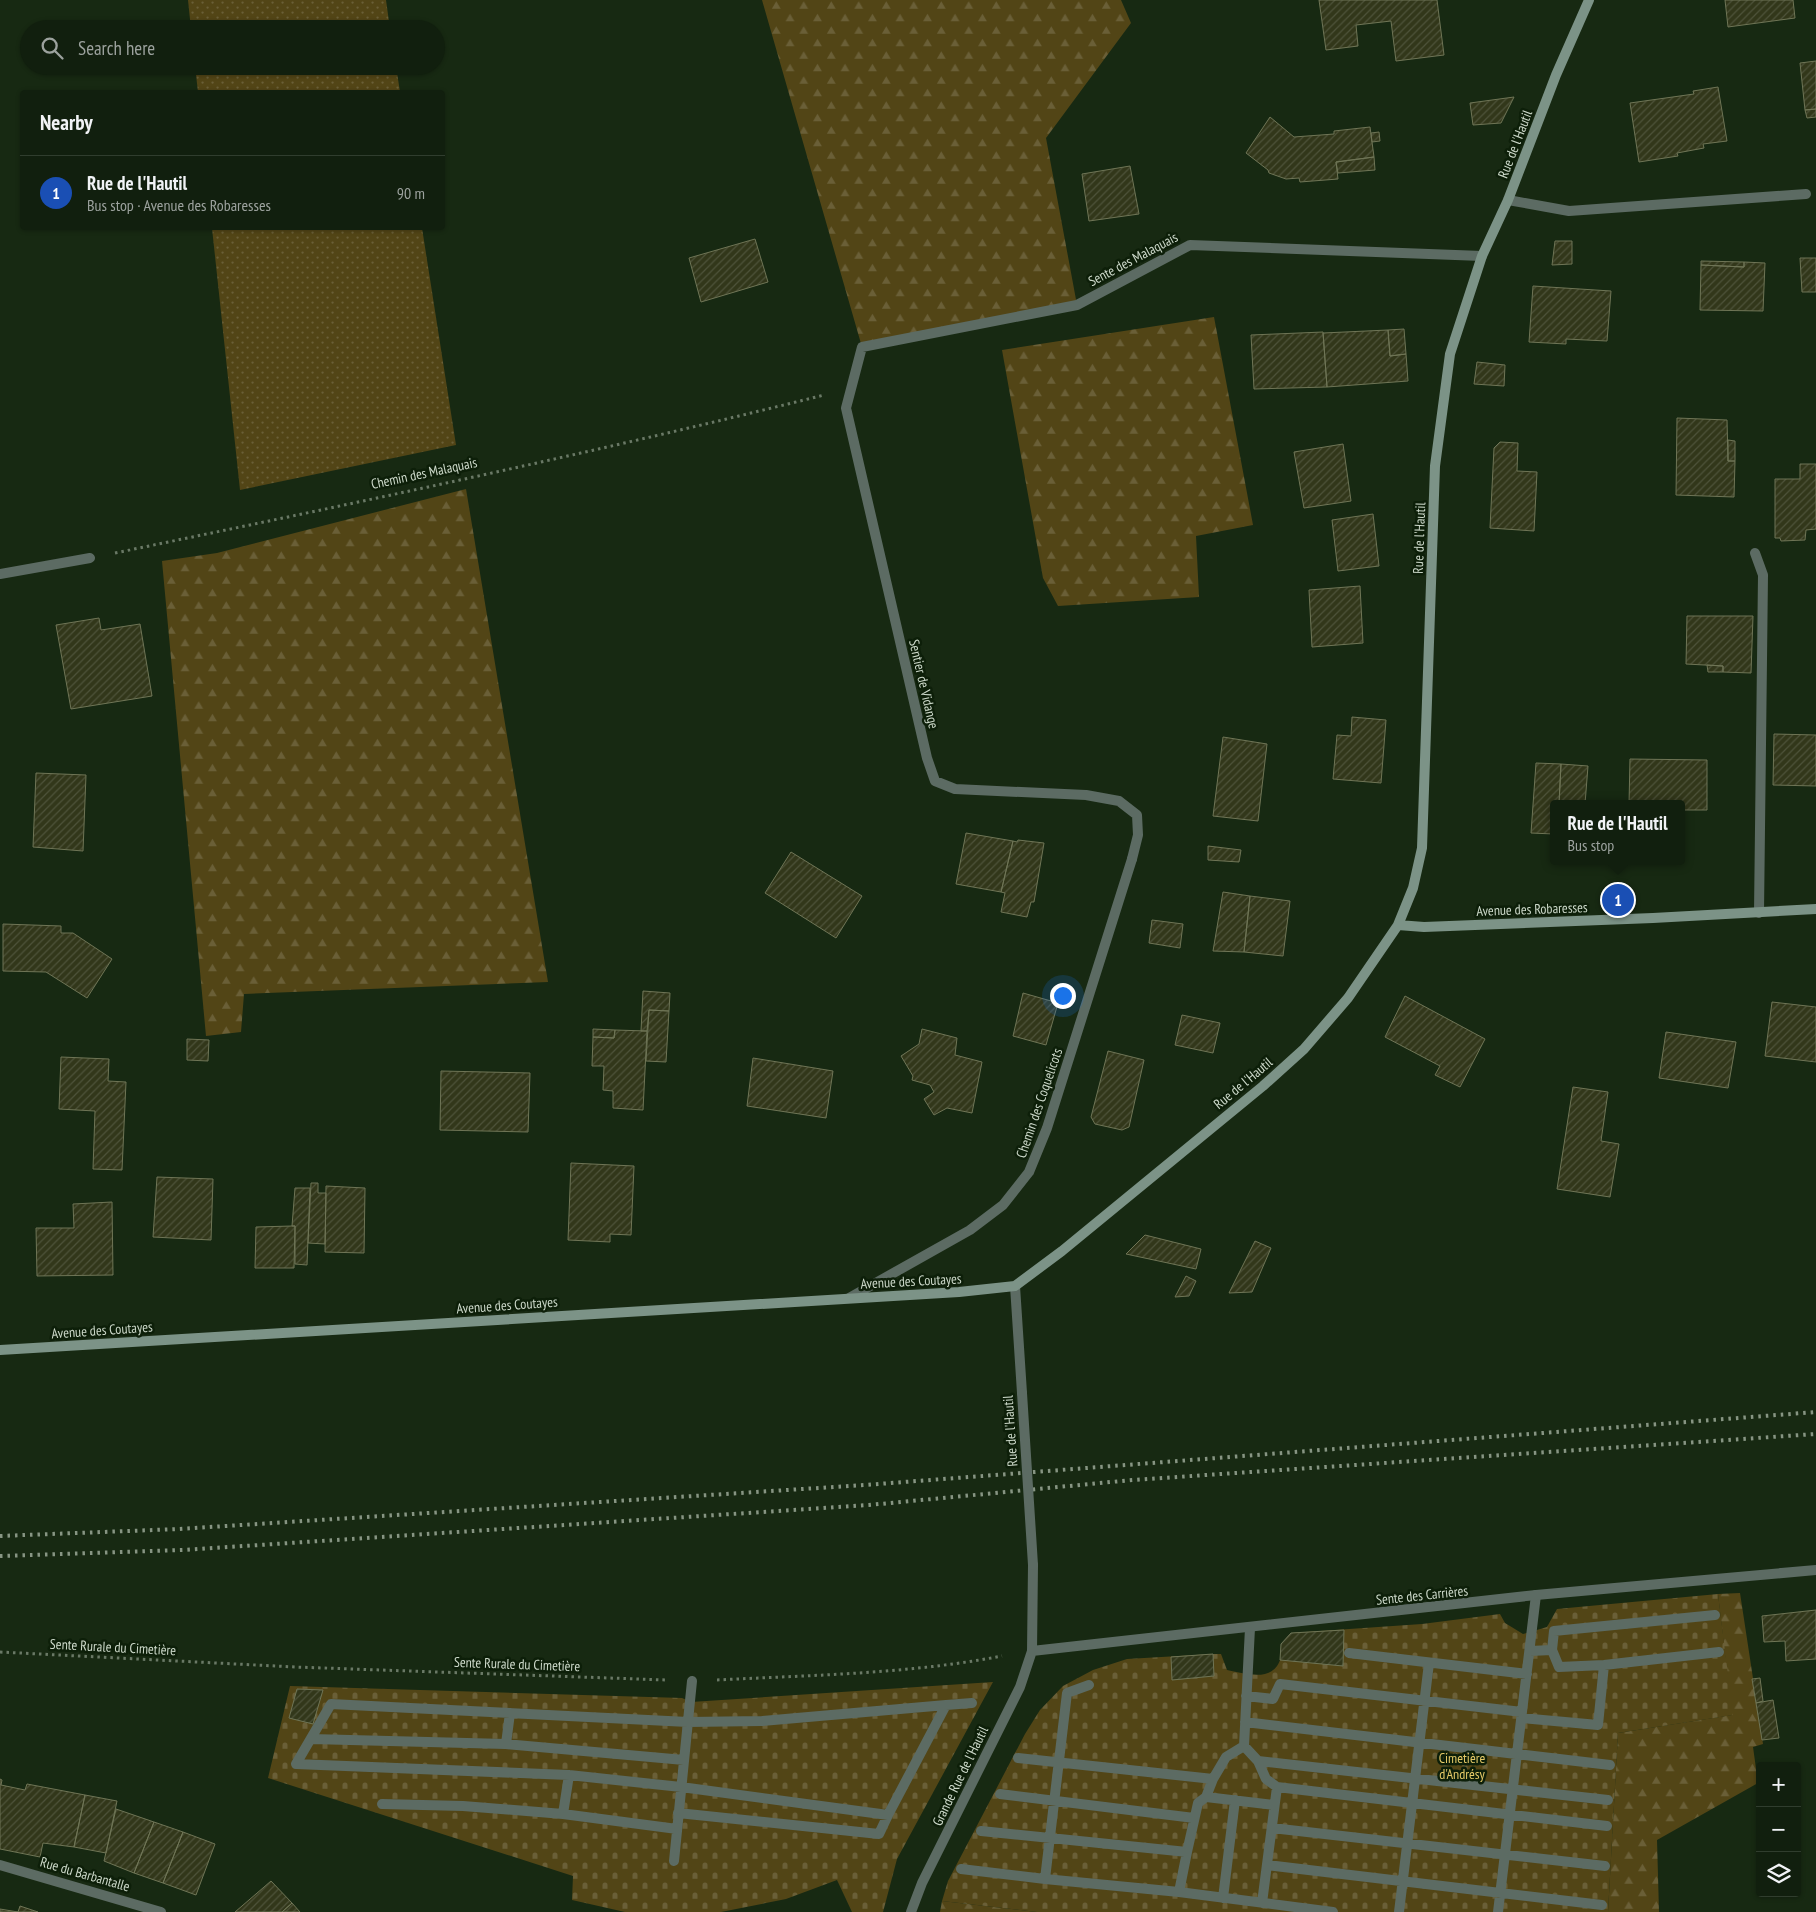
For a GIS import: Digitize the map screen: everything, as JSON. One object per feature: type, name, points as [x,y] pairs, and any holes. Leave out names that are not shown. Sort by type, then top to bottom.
[{"type":"street","name":"Rue de l'Hautil","points":[[1032,1651],[1033,1565],[1015,1286],[1070,1245],[1263,1086],[1304,1049],[1348,998],[1398,925],[1412,888],[1422,848],[1435,466],[1450,354],[1482,256],[1508,200],[1556,75],[1589,0]]},
{"type":"street","points":[[1508,200],[1569,211],[1806,194]]},
{"type":"street","name":"Sente des Malaquais","points":[[862,347],[1076,305],[1190,245],[1482,256]]},
{"type":"street","name":"Sentier de Vidange","points":[[862,347],[846,408],[927,758],[935,781],[955,789],[1086,795],[1119,801],[1137,815],[1138,835],[1132,859]]},
{"type":"street","points":[[1754,553],[1763,575],[1759,913]]},
{"type":"street","points":[[0,574],[90,558]]},
{"type":"street","name":"Chemin des Coquelicots","points":[[849,1298],[970,1230],[1003,1205],[1029,1172],[1047,1128],[1132,859]]},
{"type":"street","name":"Avenue des Robaresses","points":[[1398,925],[1424,927],[1816,909]]},
{"type":"street","name":"Avenue des Coutayes","points":[[0,1350],[959,1292],[1015,1286]]},
{"type":"street","name":"Sente des Carrières","points":[[1032,1651],[1536,1596],[1816,1570]]},
{"type":"street","points":[[1498,1912],[1536,1596]]},
{"type":"street","points":[[1715,1615],[1554,1631],[1552,1650],[1559,1667],[1604,1665],[1719,1652]]},
{"type":"street","points":[[1250,1628],[1244,1746],[1258,1761],[1266,1779],[1277,1787],[1607,1826]]},
{"type":"street","points":[[1530,1651],[1552,1650]]},
{"type":"street","name":"Grande Rue de l'Hautil","points":[[911,1912],[922,1883],[1020,1687],[1032,1651]]},
{"type":"street","points":[[1348,1653],[1527,1674]]},
{"type":"street","points":[[1399,1912],[1429,1663]]},
{"type":"street","points":[[1246,1696],[1273,1699],[1280,1684],[1425,1701],[1598,1725],[1604,1665]]},
{"type":"street","points":[[674,1861],[692,1681]]},
{"type":"street","points":[[1045,1879],[1067,1693],[1089,1685]]},
{"type":"street","points":[[888,1815],[681,1787],[569,1775],[296,1764],[331,1704],[688,1722],[762,1721],[972,1703]]},
{"type":"street","points":[[678,1813],[879,1834],[946,1705]]},
{"type":"street","points":[[506,1744],[510,1713]]},
{"type":"street","points":[[1245,1722],[1610,1765]]},
{"type":"street","points":[[311,1739],[506,1744],[684,1760]]},
{"type":"street","points":[[1179,1892],[1198,1803],[1206,1796],[1213,1779],[1226,1757],[1244,1746]]},
{"type":"street","points":[[1018,1758],[1213,1779]]},
{"type":"street","points":[[1258,1761],[1608,1800]]},
{"type":"street","points":[[563,1814],[569,1775]]},
{"type":"street","points":[[1262,1903],[1277,1787]]},
{"type":"street","points":[[1000,1794],[1194,1818]]},
{"type":"street","points":[[1206,1796],[1274,1805]]},
{"type":"street","points":[[1222,1898],[1235,1800]]},
{"type":"street","points":[[382,1804],[463,1806],[563,1814],[676,1829]]},
{"type":"street","points":[[1272,1828],[1605,1866]]},
{"type":"street","points":[[981,1831],[1187,1852]]},
{"type":"street","name":"Rue du Barbantalle","points":[[0,1865],[161,1912]]},
{"type":"street","points":[[1267,1865],[1602,1905]]},
{"type":"street","points":[[961,1869],[1179,1892],[1333,1912]]},
{"type":"path","name":"Chemin des Malaquais","points":[[90,558],[520,466],[716,422],[851,388]]},
{"type":"path","name":"Sente Rurale du Cimetière","points":[[0,1652],[295,1668],[692,1681],[914,1670],[950,1666],[1032,1651]]},
{"type":"green space","points":[[188,0],[386,0],[389,20],[190,20]]},
{"type":"green space","points":[[762,0],[1121,0],[1131,23],[1046,138],[1077,305],[862,347]]},
{"type":"green space","points":[[196,75],[397,75],[400,90],[198,90]]},
{"type":"green space","points":[[212,230],[422,230],[456,445],[240,490]]},
{"type":"green space","points":[[1214,317],[1253,525],[1196,536],[1199,597],[1058,606],[1043,578],[1002,350]]},
{"type":"green space","points":[[466,489],[548,982],[244,994],[241,1032],[206,1036],[162,561],[217,553]]},
{"type":"green space","points":[[1740,1593],[1763,1744],[1753,1747],[1756,1784],[1657,1840],[1659,1912],[1608,1912],[1618,1733],[1732,1715],[1718,1594]]},
{"type":"green space","name":"Cimetière d'Andrésy","points":[[1718,1594],[1733,1715],[1618,1733],[1608,1912],[1037,1912],[942,1901],[948,1881],[1025,1734],[1040,1710],[1063,1686],[1093,1670],[1127,1659],[1221,1654],[1227,1670],[1257,1675],[1271,1672],[1276,1667],[1280,1660],[1283,1644],[1291,1633],[1422,1624],[1500,1614],[1505,1623],[1523,1634],[1547,1627],[1557,1609]]},
{"type":"green space","points":[[993,1682],[897,1859],[883,1912],[852,1912],[837,1880],[786,1899],[721,1912],[625,1912],[572,1900],[573,1876],[268,1778],[290,1686],[682,1698],[691,1702]]},
{"type":"green space","points":[[942,1901],[1037,1912],[940,1912]]},
{"type":"building","points":[[1319,0],[1437,0],[1444,55],[1396,61],[1391,21],[1356,25],[1358,46],[1326,50]]},
{"type":"building","points":[[1725,0],[1793,0],[1795,18],[1728,27]]},
{"type":"building","points":[[1816,61],[1816,109],[1805,110],[1800,63]]},
{"type":"building","points":[[1718,87],[1727,141],[1703,144],[1704,148],[1677,153],[1678,156],[1639,162],[1630,103],[1694,94],[1693,91]]},
{"type":"building","points":[[1514,97],[1501,123],[1473,125],[1470,103]]},
{"type":"building","points":[[1816,109],[1816,117],[1807,118],[1805,110]]},
{"type":"building","points":[[1270,117],[1294,137],[1334,134],[1334,131],[1370,127],[1374,157],[1336,162],[1338,179],[1300,182],[1299,178],[1286,179],[1269,173],[1268,170],[1246,153]]},
{"type":"building","points":[[1379,132],[1380,141],[1372,142],[1371,133]]},
{"type":"building","points":[[1374,157],[1375,170],[1338,173],[1336,162]]},
{"type":"building","points":[[1130,166],[1139,214],[1089,221],[1082,174]]},
{"type":"building","points":[[755,239],[768,282],[701,302],[689,258]]},
{"type":"building","points":[[1555,241],[1572,241],[1572,264],[1552,265]]},
{"type":"building","points":[[1800,258],[1816,258],[1816,292],[1802,292]]},
{"type":"building","points":[[1701,261],[1744,262],[1744,267],[1701,265]]},
{"type":"building","points":[[1744,262],[1765,263],[1763,311],[1700,310],[1701,265],[1744,267]]},
{"type":"building","points":[[1533,286],[1611,291],[1607,341],[1566,339],[1566,344],[1529,342]]},
{"type":"building","points":[[1404,329],[1406,354],[1390,356],[1388,330]]},
{"type":"building","points":[[1388,330],[1390,356],[1406,354],[1408,381],[1327,387],[1323,333]]},
{"type":"building","points":[[1323,332],[1327,387],[1254,389],[1251,335]]},
{"type":"building","points":[[1477,362],[1505,365],[1504,386],[1474,384]]},
{"type":"building","points":[[1677,418],[1727,420],[1728,461],[1735,461],[1734,497],[1676,495]]},
{"type":"building","points":[[1728,440],[1735,441],[1735,461],[1728,461]]},
{"type":"building","points":[[1500,442],[1518,443],[1517,471],[1537,472],[1534,531],[1490,528],[1494,448]]},
{"type":"building","points":[[1343,444],[1351,501],[1304,508],[1294,452]]},
{"type":"building","points":[[1800,464],[1816,464],[1816,529],[1806,530],[1805,540],[1781,541],[1780,538],[1775,538],[1775,479],[1800,479]]},
{"type":"building","points":[[1373,514],[1379,566],[1338,571],[1332,520]]},
{"type":"building","points":[[1360,586],[1363,643],[1312,647],[1309,590]]},
{"type":"building","points":[[1687,616],[1753,616],[1751,673],[1723,672],[1723,666],[1686,664]]},
{"type":"building","points":[[99,618],[101,630],[140,624],[152,696],[71,709],[56,625]]},
{"type":"building","points":[[1707,665],[1723,666],[1723,672],[1708,672]]},
{"type":"building","points":[[1352,717],[1386,720],[1381,783],[1333,779],[1337,735],[1351,736]]},
{"type":"building","points":[[1774,734],[1816,735],[1816,786],[1773,785]]},
{"type":"building","points":[[1223,737],[1267,744],[1258,821],[1213,816]]},
{"type":"building","points":[[1630,759],[1707,760],[1707,810],[1685,810],[1685,800],[1629,800]]},
{"type":"building","points":[[1536,763],[1561,764],[1559,800],[1550,800],[1550,834],[1531,833]]},
{"type":"building","points":[[1561,764],[1588,766],[1585,800],[1559,800]]},
{"type":"building","points":[[36,773],[86,775],[83,851],[33,847]]},
{"type":"building","points":[[966,833],[1013,841],[1001,892],[956,884]]},
{"type":"building","points":[[1018,840],[1044,843],[1034,902],[1031,902],[1027,917],[1001,912],[1005,893],[1001,892],[1013,841],[1017,842]]},
{"type":"building","points":[[1208,846],[1241,850],[1239,862],[1208,860]]},
{"type":"building","points":[[791,852],[862,896],[836,938],[765,893]]},
{"type":"building","points":[[1223,892],[1250,896],[1244,952],[1213,951]]},
{"type":"building","points":[[1250,896],[1290,901],[1283,956],[1244,952]]},
{"type":"building","points":[[1152,920],[1183,924],[1180,948],[1149,943]]},
{"type":"building","points":[[3,924],[61,926],[61,933],[73,933],[112,959],[87,998],[46,972],[3,971]]},
{"type":"building","points":[[643,991],[670,993],[669,1011],[649,1010],[647,1031],[641,1031]]},
{"type":"building","points":[[1023,993],[1058,1003],[1046,1045],[1013,1036]]},
{"type":"building","points":[[1405,996],[1485,1039],[1460,1087],[1435,1075],[1440,1066],[1385,1037]]},
{"type":"building","points":[[1772,1002],[1816,1007],[1816,1062],[1765,1056]]},
{"type":"building","points":[[649,1010],[669,1011],[666,1062],[646,1061]]},
{"type":"building","points":[[1182,1015],[1220,1023],[1213,1053],[1175,1045]]},
{"type":"building","points":[[593,1029],[615,1030],[614,1038],[593,1037]]},
{"type":"building","points":[[922,1029],[957,1038],[955,1055],[982,1062],[972,1113],[947,1108],[934,1115],[924,1099],[934,1092],[930,1085],[912,1080],[913,1076],[901,1056],[919,1044]]},
{"type":"building","points":[[615,1030],[647,1031],[643,1110],[613,1108],[613,1091],[603,1090],[604,1066],[592,1066],[593,1037],[614,1038]]},
{"type":"building","points":[[1666,1032],[1736,1042],[1728,1088],[1659,1078]]},
{"type":"building","points":[[187,1039],[209,1040],[208,1061],[187,1060]]},
{"type":"building","points":[[1108,1051],[1144,1060],[1129,1127],[1122,1130],[1095,1124],[1091,1117]]},
{"type":"building","points":[[61,1057],[109,1059],[108,1081],[126,1082],[122,1170],[93,1169],[95,1111],[59,1109]]},
{"type":"building","points":[[753,1058],[833,1071],[826,1118],[747,1106]]},
{"type":"building","points":[[441,1071],[530,1073],[528,1132],[440,1130]]},
{"type":"building","points":[[1573,1087],[1608,1092],[1601,1141],[1619,1144],[1610,1197],[1557,1189]]},
{"type":"building","points":[[571,1163],[634,1166],[631,1235],[610,1234],[610,1242],[568,1240]]},
{"type":"building","points":[[157,1177],[213,1179],[211,1240],[153,1237]]},
{"type":"building","points":[[311,1183],[318,1183],[318,1193],[326,1193],[325,1244],[308,1243]]},
{"type":"building","points":[[326,1186],[365,1188],[364,1253],[325,1252]]},
{"type":"building","points":[[295,1188],[310,1188],[307,1265],[295,1264],[295,1226],[292,1226]]},
{"type":"building","points":[[112,1202],[113,1275],[37,1276],[36,1228],[74,1228],[73,1204]]},
{"type":"building","points":[[295,1226],[294,1268],[255,1268],[256,1227]]},
{"type":"building","points":[[1145,1235],[1201,1249],[1196,1269],[1126,1254]]},
{"type":"building","points":[[1255,1241],[1271,1248],[1252,1292],[1229,1293]]},
{"type":"building","points":[[1186,1276],[1196,1281],[1189,1296],[1175,1297]]},
{"type":"building","points":[[1816,1610],[1816,1659],[1786,1661],[1785,1641],[1764,1642],[1762,1616]]},
{"type":"building","points":[[1344,1630],[1343,1666],[1280,1660],[1281,1644],[1291,1633]]},
{"type":"building","points":[[1213,1654],[1214,1676],[1172,1680],[1171,1657]]},
{"type":"building","points":[[1760,1678],[1763,1701],[1756,1703],[1752,1679]]},
{"type":"building","points":[[297,1689],[323,1690],[313,1724],[289,1718]]},
{"type":"building","points":[[1773,1700],[1779,1738],[1762,1740],[1756,1703]]},
{"type":"building","points":[[0,1779],[2,1780],[1,1785],[25,1790],[27,1784],[85,1795],[74,1847],[43,1843],[40,1857],[0,1849]]},
{"type":"building","points":[[85,1795],[117,1801],[106,1853],[74,1847]]},
{"type":"building","points":[[116,1809],[154,1822],[134,1873],[104,1861]]},
{"type":"building","points":[[154,1822],[183,1832],[163,1883],[134,1873]]},
{"type":"building","points":[[183,1832],[215,1844],[196,1895],[163,1883]]},
{"type":"building","points":[[271,1881],[292,1903],[282,1912],[235,1912]]},
{"type":"building","points":[[292,1903],[300,1912],[282,1912]]},
{"type":"building","points":[[20,1906],[38,1912],[18,1912]]},
{"type":"building","points":[[0,1909],[18,1912],[0,1912]]},
{"type":"railway","points":[[0,1536],[179,1529],[865,1485],[1816,1412]]},
{"type":"railway","points":[[0,1556],[183,1550],[869,1505],[1132,1480],[1816,1434]]},
{"type":"place","name":"Rue de l'Hautil","points":[[1618,900]]}]
